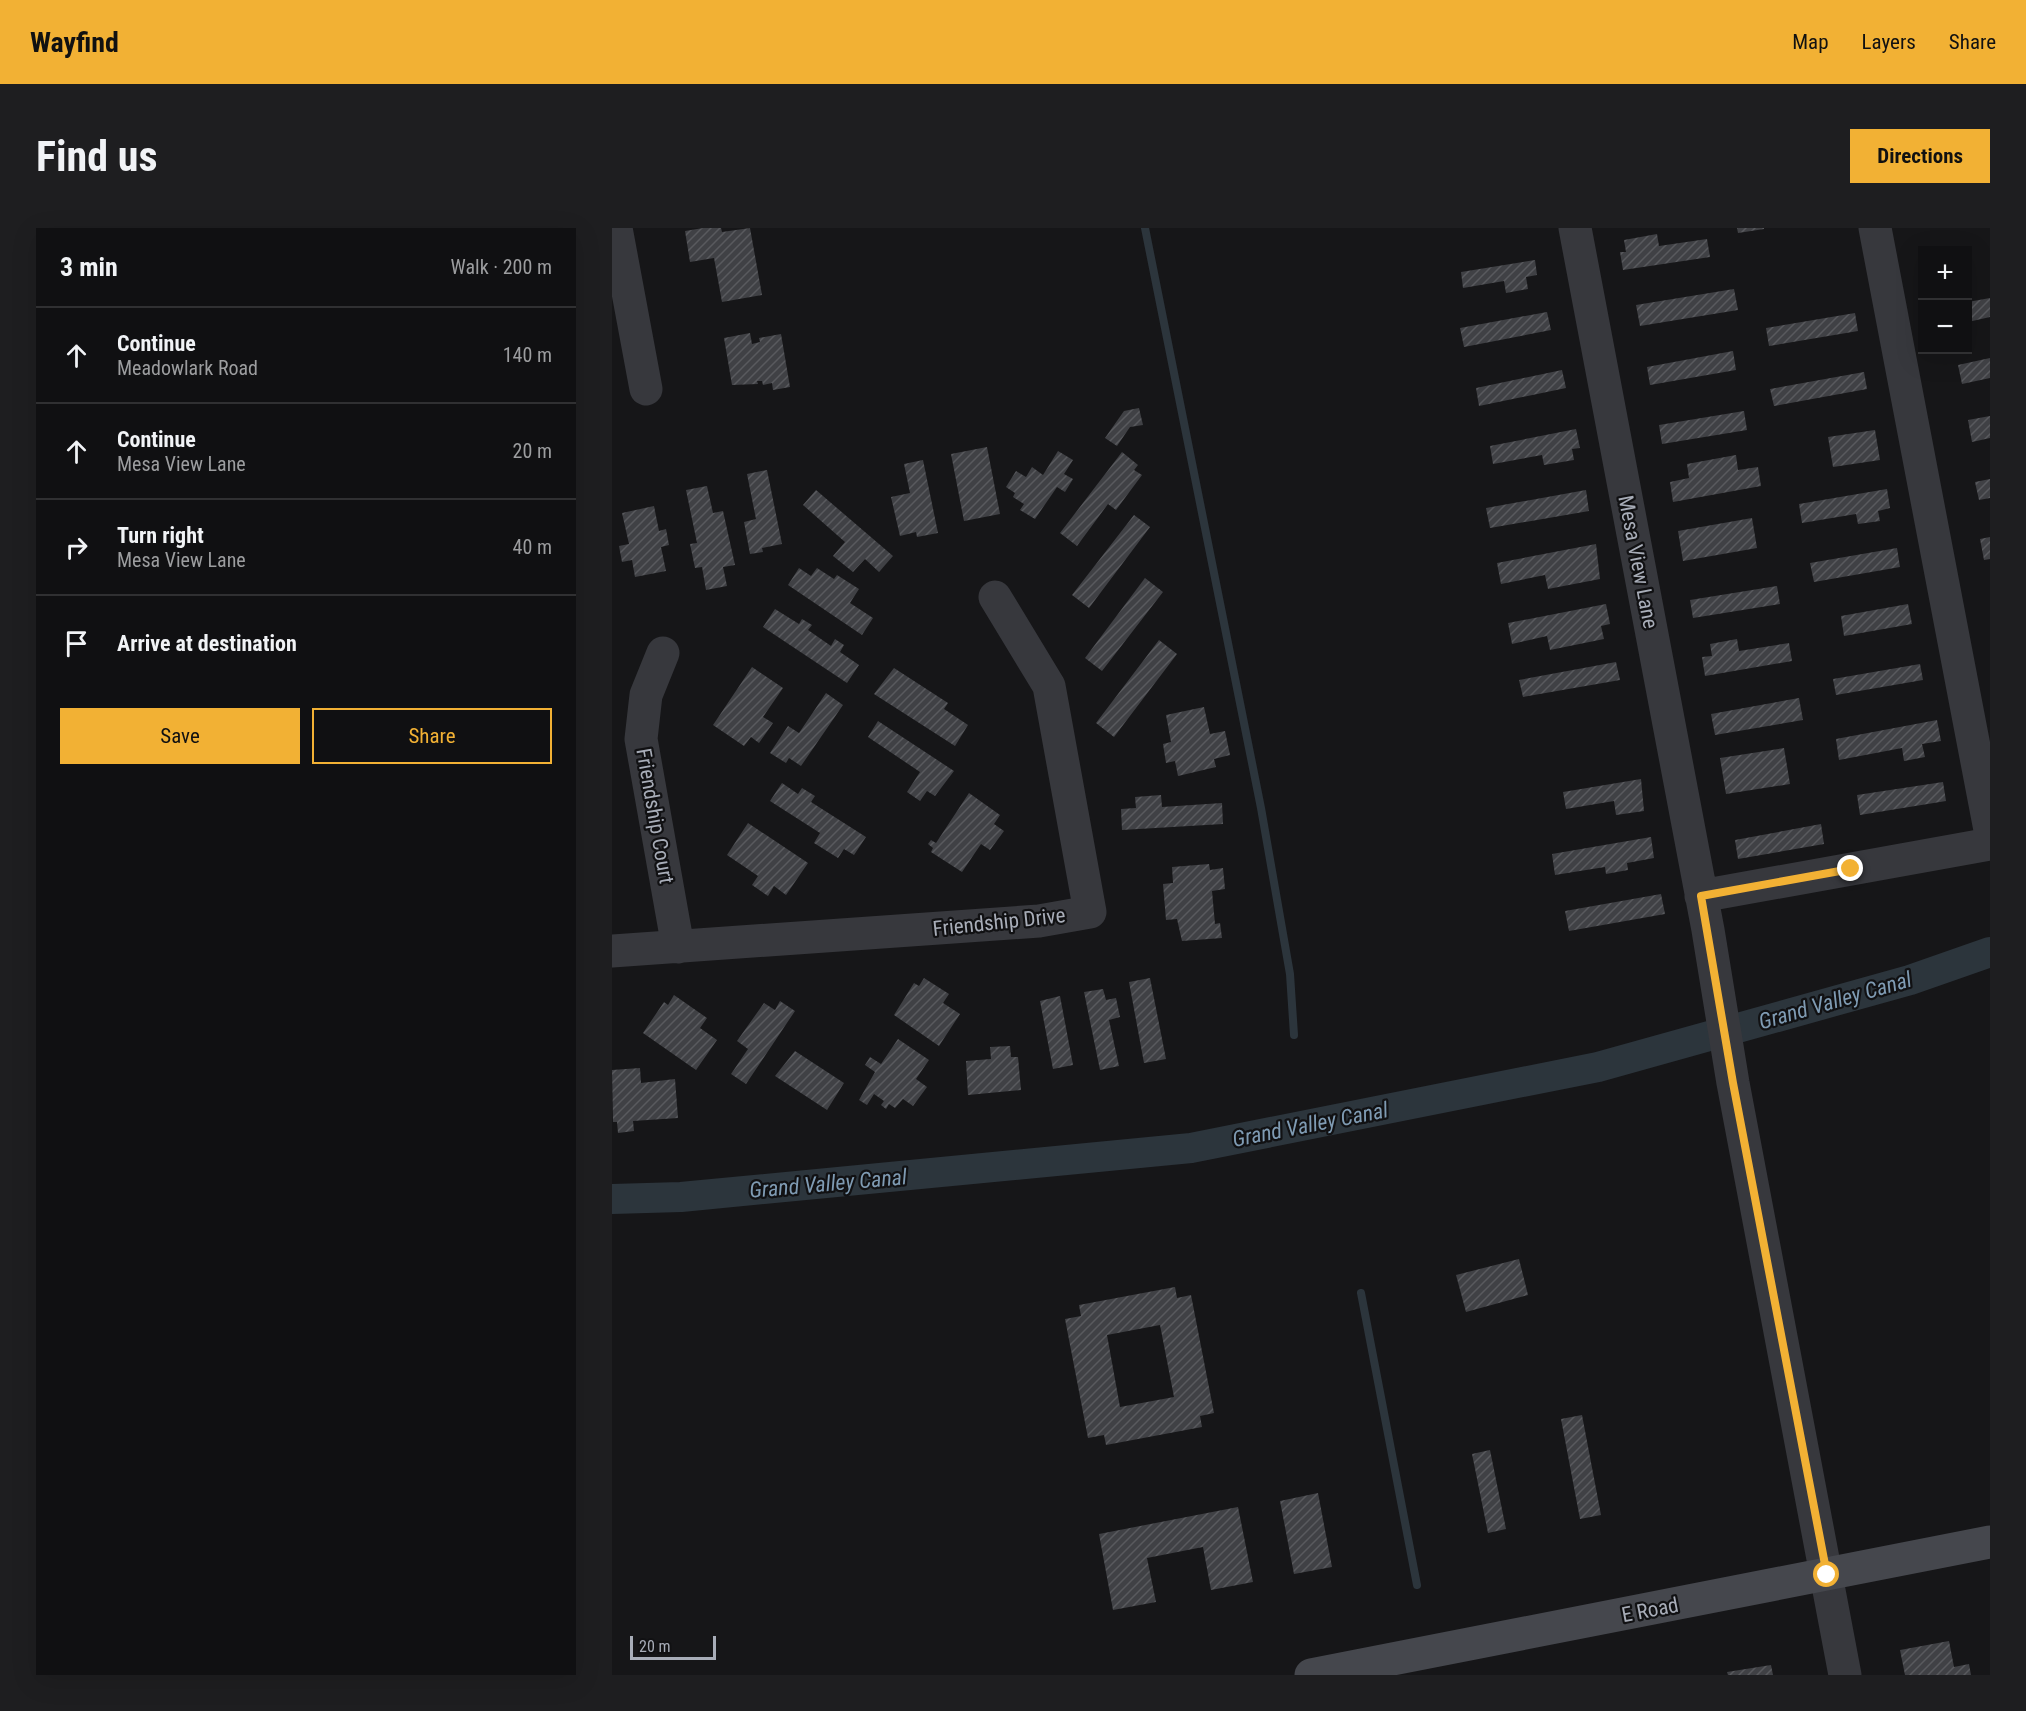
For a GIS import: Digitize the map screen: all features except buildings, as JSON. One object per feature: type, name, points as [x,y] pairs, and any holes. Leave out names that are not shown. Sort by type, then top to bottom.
[{"type":"street","points":[[616,228],[646,389]]},
{"type":"street","name":"Mesa View Lane","points":[[1575,228],[1715,966],[1733,1083],[1845,1675]]},
{"type":"street","points":[[1875,228],[1990,830]]},
{"type":"street","name":"Friendship Drive","points":[[612,951],[1039,921],[1090,912],[1049,686],[995,597]]},
{"type":"street","name":"Friendship Court","points":[[663,653],[646,695],[641,739],[678,947]]},
{"type":"street","points":[[1701,896],[1990,844]]},
{"type":"street","name":"E Road","points":[[1311,1675],[1990,1542]]},
{"type":"waterway","points":[[1145,228],[1261,808],[1290,974],[1294,1035]]},
{"type":"waterway","name":"Grand Valley Canal","points":[[612,1199],[681,1197],[1191,1148],[1598,1067],[1910,980],[1990,952]]},
{"type":"waterway","points":[[1361,1293],[1417,1585]]},
{"type":"route","points":[[1827,1575],[1733,1083],[1715,966],[1701,896],[1851,869]]}]
